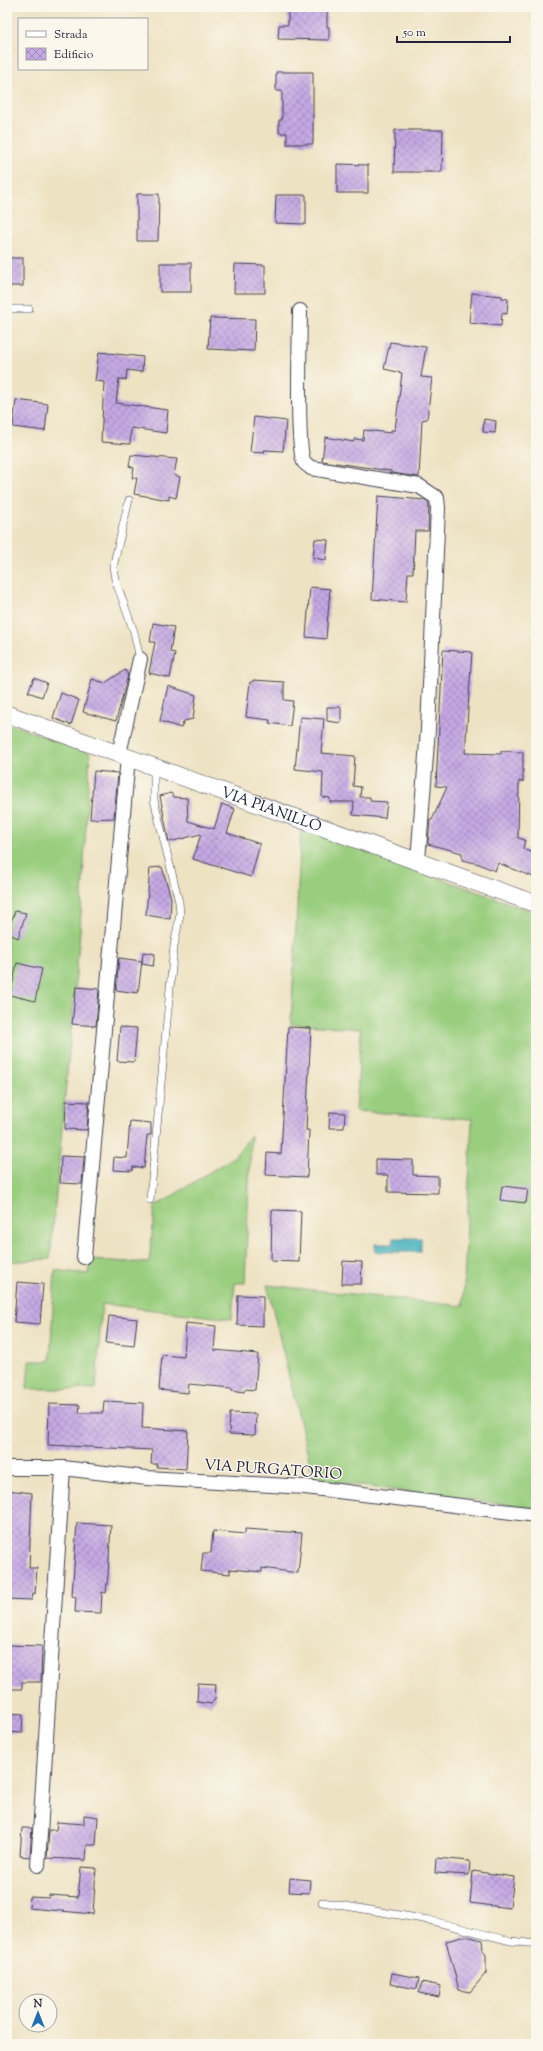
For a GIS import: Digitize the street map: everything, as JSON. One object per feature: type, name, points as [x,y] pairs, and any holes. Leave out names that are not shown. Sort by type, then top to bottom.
[{"type":"street","points":[[300,311],[301,437],[304,462],[311,468],[419,486],[437,498],[438,508],[428,729],[418,861]]},
{"type":"street","points":[[84,1257],[123,755],[140,659]]},
{"type":"street","name":"VIA PIANILLO","points":[[7,714],[536,904]]},
{"type":"street","name":"VIA PURGATORIO","points":[[7,1468],[63,1468],[147,1478],[305,1487],[536,1515]]},
{"type":"street","points":[[38,1865],[63,1468]]},
{"type":"lane","points":[[7,310],[29,309]]},
{"type":"lane","points":[[129,500],[113,567],[115,580],[138,647],[140,659]]},
{"type":"lane","points":[[150,1200],[174,946],[180,914],[179,902],[154,800],[154,768]]},
{"type":"lane","points":[[322,1902],[429,1920],[511,1941],[536,1944]]},
{"type":"green space","points":[[7,723],[90,753],[80,932],[50,1259],[7,1262]]},
{"type":"green space","points":[[301,828],[536,913],[536,1508],[314,1480],[267,1285],[463,1306],[472,1119],[356,1111],[361,1029],[291,1024]]},
{"type":"green space","points":[[251,1135],[245,1283],[235,1283],[232,1319],[102,1304],[96,1389],[27,1389],[29,1361],[50,1361],[55,1270],[88,1274],[90,1260],[149,1263],[155,1207],[235,1156]]},
{"type":"water","points":[[393,1238],[421,1238],[421,1252],[375,1252],[375,1244],[393,1244]]},
{"type":"building","points":[[288,7],[327,7],[327,27],[329,27],[329,40],[278,39],[279,25],[288,25]]},
{"type":"building","points":[[276,72],[313,72],[313,144],[287,144],[287,133],[279,133],[279,120],[282,120],[282,91],[276,91]]},
{"type":"building","points":[[395,130],[443,130],[442,172],[394,172]]},
{"type":"building","points":[[337,164],[368,165],[368,193],[337,193]]},
{"type":"building","points":[[137,194],[159,194],[158,241],[137,241]]},
{"type":"building","points":[[276,195],[306,195],[306,224],[275,223]]},
{"type":"building","points":[[7,258],[23,258],[23,286],[7,286]]},
{"type":"building","points":[[160,263],[191,263],[191,292],[160,292]]},
{"type":"building","points":[[235,264],[265,265],[265,293],[234,293]]},
{"type":"building","points":[[472,293],[502,296],[502,298],[508,299],[507,314],[502,313],[501,326],[469,323]]},
{"type":"building","points":[[210,318],[255,319],[254,351],[208,349]]},
{"type":"building","points":[[390,342],[426,347],[421,377],[432,378],[427,419],[422,420],[419,477],[391,473],[391,471],[322,461],[325,437],[354,442],[354,439],[363,440],[364,430],[391,433],[391,430],[395,430],[402,373],[384,369]]},
{"type":"building","points":[[99,352],[143,357],[142,372],[127,370],[126,380],[119,379],[116,403],[168,410],[166,433],[131,428],[130,444],[101,442],[104,382],[95,381]]},
{"type":"building","points":[[16,400],[48,404],[45,431],[13,427]]},
{"type":"building","points":[[254,417],[286,421],[283,451],[264,450],[265,453],[250,452]]},
{"type":"building","points":[[484,419],[496,421],[495,433],[483,432]]},
{"type":"building","points":[[131,455],[177,459],[174,475],[180,477],[176,498],[169,496],[169,500],[134,494],[137,478],[132,478],[134,468],[129,466]]},
{"type":"building","points":[[378,496],[425,500],[429,503],[428,531],[415,531],[413,573],[408,573],[406,602],[372,599]]},
{"type":"building","points":[[315,539],[328,540],[326,560],[313,558]]},
{"type":"building","points":[[310,587],[330,589],[326,639],[306,637]]},
{"type":"building","points":[[153,623],[174,627],[170,652],[175,653],[170,678],[149,673],[155,642],[150,642]]},
{"type":"building","points":[[443,650],[472,652],[465,753],[501,754],[501,751],[523,752],[523,782],[519,781],[518,838],[525,840],[523,849],[536,854],[536,878],[498,863],[495,871],[479,864],[462,860],[462,853],[428,844],[430,820],[432,820],[447,787],[436,786]]},
{"type":"building","points":[[125,670],[128,675],[116,721],[83,712],[92,679],[105,683]]},
{"type":"building","points":[[34,678],[47,683],[42,697],[28,692]]},
{"type":"building","points":[[253,680],[284,682],[284,700],[293,701],[290,726],[269,723],[270,720],[246,717],[250,682],[253,682]]},
{"type":"building","points":[[168,686],[196,695],[193,719],[184,721],[181,728],[160,721]]},
{"type":"building","points":[[61,693],[79,700],[71,725],[53,718]]},
{"type":"building","points":[[327,707],[341,707],[341,723],[327,721]]},
{"type":"building","points":[[300,717],[324,719],[321,753],[355,756],[353,786],[361,787],[360,797],[370,797],[370,801],[387,802],[385,818],[353,815],[354,802],[330,802],[330,798],[322,797],[323,772],[295,769]]},
{"type":"building","points":[[94,771],[118,773],[114,818],[90,819]]},
{"type":"building","points":[[171,793],[174,797],[187,798],[188,821],[214,829],[222,804],[235,809],[227,833],[260,844],[251,877],[193,859],[201,834],[169,842],[160,796]]},
{"type":"building","points":[[162,867],[171,898],[170,919],[146,915],[150,868]]},
{"type":"building","points":[[15,911],[26,913],[18,938],[7,933]]},
{"type":"building","points":[[143,952],[155,954],[153,966],[142,964]]},
{"type":"building","points":[[119,958],[142,961],[138,993],[116,990]]},
{"type":"building","points":[[17,963],[42,969],[35,1001],[10,995]]},
{"type":"building","points":[[76,987],[99,989],[96,1026],[72,1024]]},
{"type":"building","points":[[120,1027],[137,1028],[134,1062],[117,1061]]},
{"type":"building","points":[[288,1027],[311,1028],[306,1130],[309,1130],[307,1177],[266,1175],[267,1153],[281,1154]]},
{"type":"building","points":[[66,1101],[89,1102],[87,1130],[65,1129]]},
{"type":"building","points":[[330,1112],[345,1113],[344,1128],[329,1128]]},
{"type":"building","points":[[130,1121],[151,1123],[151,1135],[147,1135],[144,1168],[133,1167],[132,1171],[113,1170],[114,1157],[127,1158]]},
{"type":"building","points":[[61,1156],[84,1157],[82,1184],[60,1183]]},
{"type":"building","points":[[376,1159],[413,1160],[413,1175],[438,1176],[438,1193],[388,1192],[388,1175],[376,1175]]},
{"type":"building","points":[[502,1186],[528,1189],[526,1203],[500,1200]]},
{"type":"building","points":[[272,1210],[301,1211],[299,1262],[271,1261]]},
{"type":"building","points":[[343,1261],[362,1262],[361,1284],[342,1284]]},
{"type":"building","points":[[17,1282],[43,1284],[40,1324],[14,1322]]},
{"type":"building","points":[[238,1295],[263,1296],[263,1326],[237,1325]]},
{"type":"building","points":[[109,1316],[137,1319],[134,1346],[106,1343]]},
{"type":"building","points":[[186,1323],[216,1326],[214,1350],[258,1354],[255,1390],[245,1389],[244,1392],[232,1390],[232,1388],[189,1384],[188,1393],[159,1390],[162,1355],[184,1357]]},
{"type":"building","points":[[104,1401],[143,1403],[142,1428],[188,1431],[186,1469],[157,1467],[157,1464],[151,1464],[152,1450],[48,1445],[49,1404],[80,1405],[79,1413],[103,1413]]},
{"type":"building","points":[[230,1413],[256,1414],[255,1435],[229,1434]]},
{"type":"building","points":[[7,1490],[32,1493],[29,1568],[37,1568],[35,1594],[33,1593],[32,1600],[7,1599]]},
{"type":"building","points":[[77,1523],[111,1525],[106,1593],[102,1592],[101,1613],[75,1612],[76,1597],[72,1596]]},
{"type":"building","points":[[245,1529],[302,1533],[298,1573],[262,1568],[262,1572],[230,1569],[230,1574],[201,1571],[203,1553],[211,1553],[213,1531],[245,1534]]},
{"type":"building","points":[[7,1645],[42,1646],[41,1682],[22,1682],[22,1689],[7,1689]]},
{"type":"building","points":[[198,1683],[216,1684],[215,1699],[211,1704],[197,1702]]},
{"type":"building","points":[[7,1713],[23,1714],[22,1733],[7,1732]]},
{"type":"building","points":[[84,1815],[98,1817],[96,1845],[87,1845],[86,1860],[47,1858],[49,1830],[56,1830],[57,1822],[84,1824]]},
{"type":"building","points":[[22,1828],[32,1828],[30,1857],[20,1856]]},
{"type":"building","points":[[436,1858],[470,1861],[469,1875],[435,1873]]},
{"type":"building","points":[[81,1867],[96,1868],[93,1914],[29,1908],[30,1897],[49,1898],[49,1895],[78,1897]]},
{"type":"building","points":[[473,1871],[514,1877],[510,1908],[470,1903]]},
{"type":"building","points":[[290,1878],[310,1880],[309,1893],[289,1892]]},
{"type":"building","points":[[466,1936],[482,1940],[483,1951],[486,1955],[486,1973],[470,1992],[459,1990],[446,1941]]},
{"type":"building","points":[[392,1973],[419,1978],[417,1989],[390,1984]]},
{"type":"building","points":[[422,1982],[441,1986],[439,1997],[419,1993]]}]
